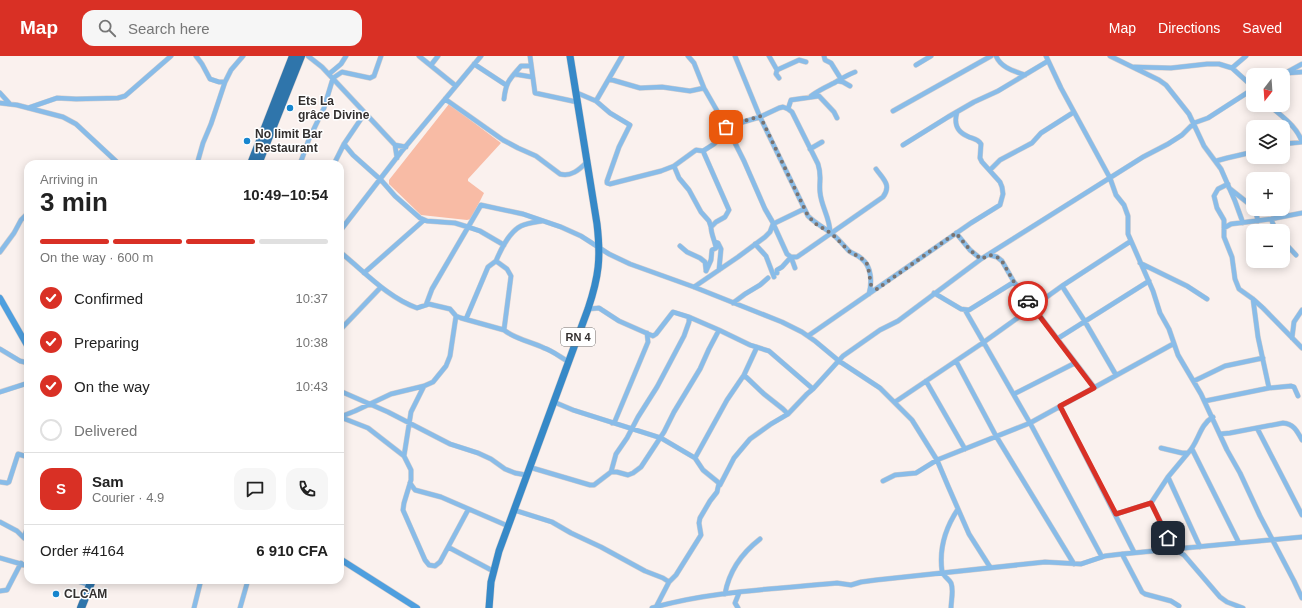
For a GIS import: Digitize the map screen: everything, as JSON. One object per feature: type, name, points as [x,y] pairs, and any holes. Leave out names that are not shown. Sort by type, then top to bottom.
[{"type":"highway","points":[[252,160],[291,56]]},
{"type":"highway","points":[[260,160],[301,56]]},
{"type":"highway","points":[[81,608],[90,584]]},
{"type":"main road","name":"RN 4","points":[[489,608],[489,592],[493,571],[526,475],[588,309],[598,274],[599,248],[597,224],[570,56]]},
{"type":"main road","points":[[0,298],[24,340]]},
{"type":"main road","points":[[344,562],[417,608]]},
{"type":"street","points":[[28,108],[57,98],[65,97],[76,99],[118,98],[125,96],[171,56]]},
{"type":"street","points":[[196,56],[210,79],[225,82]]},
{"type":"street","points":[[198,160],[225,82],[231,70],[243,56]]},
{"type":"street","points":[[308,56],[333,78],[395,145],[397,158]]},
{"type":"street","points":[[329,74],[341,64],[346,56]]},
{"type":"street","points":[[302,160],[324,108],[333,78],[342,72],[372,78],[381,56]]},
{"type":"street","points":[[420,56],[456,86]]},
{"type":"street","points":[[431,65],[438,56]]},
{"type":"street","points":[[344,226],[397,158],[481,56]]},
{"type":"street","points":[[530,56],[535,93],[577,102]]},
{"type":"street","points":[[596,101],[622,56]]},
{"type":"street","points":[[688,56],[694,63],[704,88],[744,161],[765,209],[788,254],[791,257],[795,268]]},
{"type":"street","points":[[735,56],[760,116],[785,166],[804,209],[808,216],[816,224],[831,233],[850,252],[866,262],[871,285],[869,294]]},
{"type":"street","points":[[769,56],[777,70],[776,74],[780,78]]},
{"type":"street","points":[[824,56],[825,60],[831,63],[840,80],[850,86]]},
{"type":"street","points":[[916,65],[931,56]]},
{"type":"street","points":[[893,111],[991,56]]},
{"type":"street","points":[[996,56],[1002,65],[1025,75]]},
{"type":"street","points":[[1110,56],[1132,66],[1166,85],[1196,122],[1198,133],[1204,146],[1221,169],[1238,207],[1243,223]]},
{"type":"street","points":[[1232,68],[1246,56]]},
{"type":"street","points":[[903,145],[974,102],[998,91],[1025,75],[1047,58],[1061,88],[1110,178],[1116,195],[1124,205],[1128,216],[1128,234],[1149,281],[1160,313],[1169,329],[1178,355],[1205,401],[1302,598]]},
{"type":"street","points":[[777,70],[799,60],[806,62]]},
{"type":"street","points":[[474,64],[506,85]]},
{"type":"street","points":[[1132,66],[1171,68],[1219,64],[1232,68],[1246,81]]},
{"type":"street","points":[[1290,71],[1302,64]]},
{"type":"street","points":[[504,99],[506,85],[514,74],[521,66],[531,66]]},
{"type":"street","points":[[811,96],[823,87],[855,72]]},
{"type":"street","points":[[1290,73],[1302,72]]},
{"type":"street","points":[[514,74],[532,77]]},
{"type":"street","points":[[609,80],[640,88],[662,87],[690,91],[704,88]]},
{"type":"street","points":[[575,92],[596,101],[610,113],[630,125],[619,147],[607,181],[607,183],[610,184],[626,181],[674,166],[696,150],[703,151],[714,144],[723,135],[726,127]]},
{"type":"street","points":[[0,93],[10,104]]},
{"type":"street","points":[[654,607],[701,535],[699,523],[700,518],[717,492],[734,458],[750,439],[788,414],[843,356],[880,330],[898,321],[981,259],[990,255],[1143,157],[1168,144],[1182,135],[1196,122],[1215,114],[1246,93]]},
{"type":"street","points":[[788,109],[791,100],[819,96],[834,112],[837,118]]},
{"type":"street","points":[[445,99],[494,135],[536,156],[560,174],[565,175],[577,172],[587,162]]},
{"type":"street","points":[[0,103],[63,117],[76,124],[114,160]]},
{"type":"street","points":[[726,127],[760,116],[778,108],[783,107],[792,112],[821,173],[820,193],[831,233]]},
{"type":"street","points":[[808,336],[1000,204],[1003,194],[1000,182],[982,162],[980,158],[981,147],[978,140],[965,135],[957,127],[955,122],[957,112]]},
{"type":"street","points":[[990,170],[1000,160],[1032,143],[1042,133],[1074,112]]},
{"type":"street","points":[[1277,112],[1295,128],[1300,135],[1302,142],[1290,143]]},
{"type":"street","points":[[336,160],[344,144],[365,113]]},
{"type":"street","points":[[810,149],[822,142]]},
{"type":"street","points":[[344,144],[353,155],[381,180],[395,196],[424,220],[455,223],[468,227],[480,231],[504,245]]},
{"type":"street","points":[[395,145],[406,147]]},
{"type":"street","points":[[703,151],[729,210],[725,217],[711,227]]},
{"type":"street","points":[[1216,161],[1246,154]]},
{"type":"street","points":[[674,166],[679,178],[689,190],[701,212],[709,221],[711,227],[716,248],[712,250],[706,271]]},
{"type":"street","points":[[755,244],[766,256],[776,275],[777,270],[782,267],[791,257],[797,257],[877,202],[887,191],[888,187],[876,169]]},
{"type":"street","points":[[1228,186],[1246,200]]},
{"type":"street","points":[[1228,186],[1218,189],[1214,196],[1217,208],[1224,220],[1224,237],[1232,257],[1236,284],[1239,289],[1253,298],[1302,348]]},
{"type":"street","points":[[1238,207],[1242,196]]},
{"type":"street","points":[[426,304],[432,289],[481,206],[523,214],[561,227],[581,236],[599,248],[630,264],[694,287],[782,322],[808,336],[839,361],[880,388],[912,420],[937,460],[970,534],[990,567]]},
{"type":"street","points":[[694,287],[755,244],[770,232],[773,224],[804,209]]},
{"type":"street","points":[[1224,228],[1231,224],[1272,219],[1302,213]]},
{"type":"street","points":[[1256,216],[1258,221]]},
{"type":"street","points":[[0,252],[24,217]]},
{"type":"street","points":[[1272,219],[1274,224]]},
{"type":"street","points":[[364,274],[424,220]]},
{"type":"street","points":[[466,319],[488,267],[496,261],[504,245],[516,229],[523,225],[542,221]]},
{"type":"street","points":[[770,232],[778,233]]},
{"type":"street","points":[[956,233],[970,250],[981,259]]},
{"type":"street","points":[[895,402],[1033,308],[1062,286],[1131,241]]},
{"type":"street","points":[[715,242],[718,243],[721,249],[719,270]]},
{"type":"street","points":[[680,246],[687,252],[705,262],[708,278]]},
{"type":"street","points":[[1290,249],[1296,255]]},
{"type":"street","points":[[990,255],[997,257],[1002,261],[1014,282],[1094,388]]},
{"type":"street","points":[[344,256],[381,287],[415,308],[429,304],[450,309],[456,316],[504,330],[510,334],[544,347],[558,354],[569,362]]},
{"type":"street","points":[[496,261],[508,269],[511,276],[504,330]]},
{"type":"street","points":[[1140,263],[1187,286],[1207,299]]},
{"type":"street","points":[[733,303],[745,294],[760,286],[768,278]]},
{"type":"street","points":[[1057,339],[1084,320],[1149,281]]},
{"type":"street","points":[[934,293],[961,309],[969,310],[1014,282]]},
{"type":"street","points":[[871,285],[877,289]]},
{"type":"street","points":[[1062,286],[1116,375]]},
{"type":"street","points":[[344,326],[381,287]]},
{"type":"street","points":[[1253,298],[1269,388]]},
{"type":"street","points":[[588,309],[599,308],[619,321],[650,334],[656,334],[673,312],[689,317],[756,347],[769,351],[813,389]]},
{"type":"street","points":[[965,310],[1014,394],[1102,557]]},
{"type":"street","points":[[1292,338],[1294,322],[1302,310]]},
{"type":"street","points":[[344,415],[391,394],[424,386],[433,382],[446,366],[450,356],[456,316]]},
{"type":"street","points":[[529,467],[590,485],[594,485],[611,472],[616,454],[657,386],[684,336],[689,322],[689,317]]},
{"type":"street","points":[[611,472],[628,475],[640,467],[661,438],[674,412],[700,369],[708,349],[719,330]]},
{"type":"street","points":[[615,423],[650,334]]},
{"type":"street","points":[[884,482],[895,475],[916,473],[937,460],[1030,423],[1173,344]]},
{"type":"street","points":[[695,458],[727,400],[744,375],[756,347]]},
{"type":"street","points":[[0,349],[24,362]]},
{"type":"street","points":[[1194,381],[1225,366],[1263,358]]},
{"type":"street","points":[[956,361],[996,436],[1074,564]]},
{"type":"street","points":[[1014,394],[1075,363]]},
{"type":"street","points":[[744,375],[788,414]]},
{"type":"street","points":[[926,381],[965,449]]},
{"type":"street","points":[[0,392],[24,384]]},
{"type":"street","points":[[404,456],[413,406],[424,386]]},
{"type":"street","points":[[1205,401],[1269,388],[1292,386],[1298,396]]},
{"type":"street","points":[[344,393],[409,422],[450,444],[491,459],[505,469],[526,475]]},
{"type":"street","points":[[554,402],[574,410],[661,438],[695,458],[704,470],[720,485]]},
{"type":"street","points":[[1060,406],[1134,552]]},
{"type":"street","points":[[1116,514],[1151,503],[1168,477],[1196,443],[1203,426],[1213,417]]},
{"type":"street","points":[[344,419],[368,428],[404,456],[411,470],[410,483],[403,510],[429,565],[435,566],[440,562],[468,510]]},
{"type":"street","points":[[1220,434],[1288,424],[1294,427],[1302,440]]},
{"type":"street","points":[[1257,428],[1302,515]]},
{"type":"street","points":[[1161,448],[1182,453],[1190,451]]},
{"type":"street","points":[[1190,451],[1238,543]]},
{"type":"street","points":[[0,482],[9,482],[18,454],[24,456]]},
{"type":"street","points":[[1168,477],[1200,547]]},
{"type":"street","points":[[410,483],[415,490],[441,497],[468,510],[508,526]]},
{"type":"street","points":[[407,494],[415,490]]},
{"type":"street","points":[[1151,503],[1174,549],[1188,559],[1220,597],[1227,602],[1243,608]]},
{"type":"street","points":[[951,608],[952,584],[943,573],[941,558],[945,534],[953,515],[958,509]]},
{"type":"street","points":[[514,510],[552,522],[669,582]]},
{"type":"street","points":[[0,522],[24,538]]},
{"type":"street","points":[[654,607],[696,598],[725,594],[836,583],[851,585],[868,581],[1045,562],[1074,564],[1088,562],[1102,557],[1134,552],[1302,538]]},
{"type":"street","points":[[725,594],[727,583],[739,559],[748,548],[760,539]]},
{"type":"street","points":[[448,547],[493,571]]},
{"type":"street","points":[[1122,554],[1142,592],[1179,606]]},
{"type":"street","points":[[0,558],[24,564]]},
{"type":"street","points":[[0,591],[7,590],[21,563]]},
{"type":"street","points":[[194,608],[200,584]]},
{"type":"street","points":[[240,608],[247,584]]},
{"type":"street","points":[[738,608],[735,603],[739,593]]},
{"type":"shaded area","points":[[449,104],[501,143],[468,179],[468,181],[484,193],[471,219],[467,220],[421,215],[389,184],[389,180]]},
{"type":"way so far","points":[[726,127],[760,116],[808,216],[816,224],[832,234],[850,252],[866,262],[871,278],[871,285],[877,289],[937,248],[956,233],[970,250],[981,259],[990,255],[1000,259],[1028,301]]},
{"type":"place","name":"Ets La grâce Divine","points":[[290,108]]},
{"type":"place","name":"No limit Bar Restaurant","points":[[247,141]]},
{"type":"place","name":"CLCAM","points":[[56,594]]},
{"type":"route","points":[[1028,301],[1094,388],[1060,406],[1116,514],[1151,503],[1168,538]]}]
